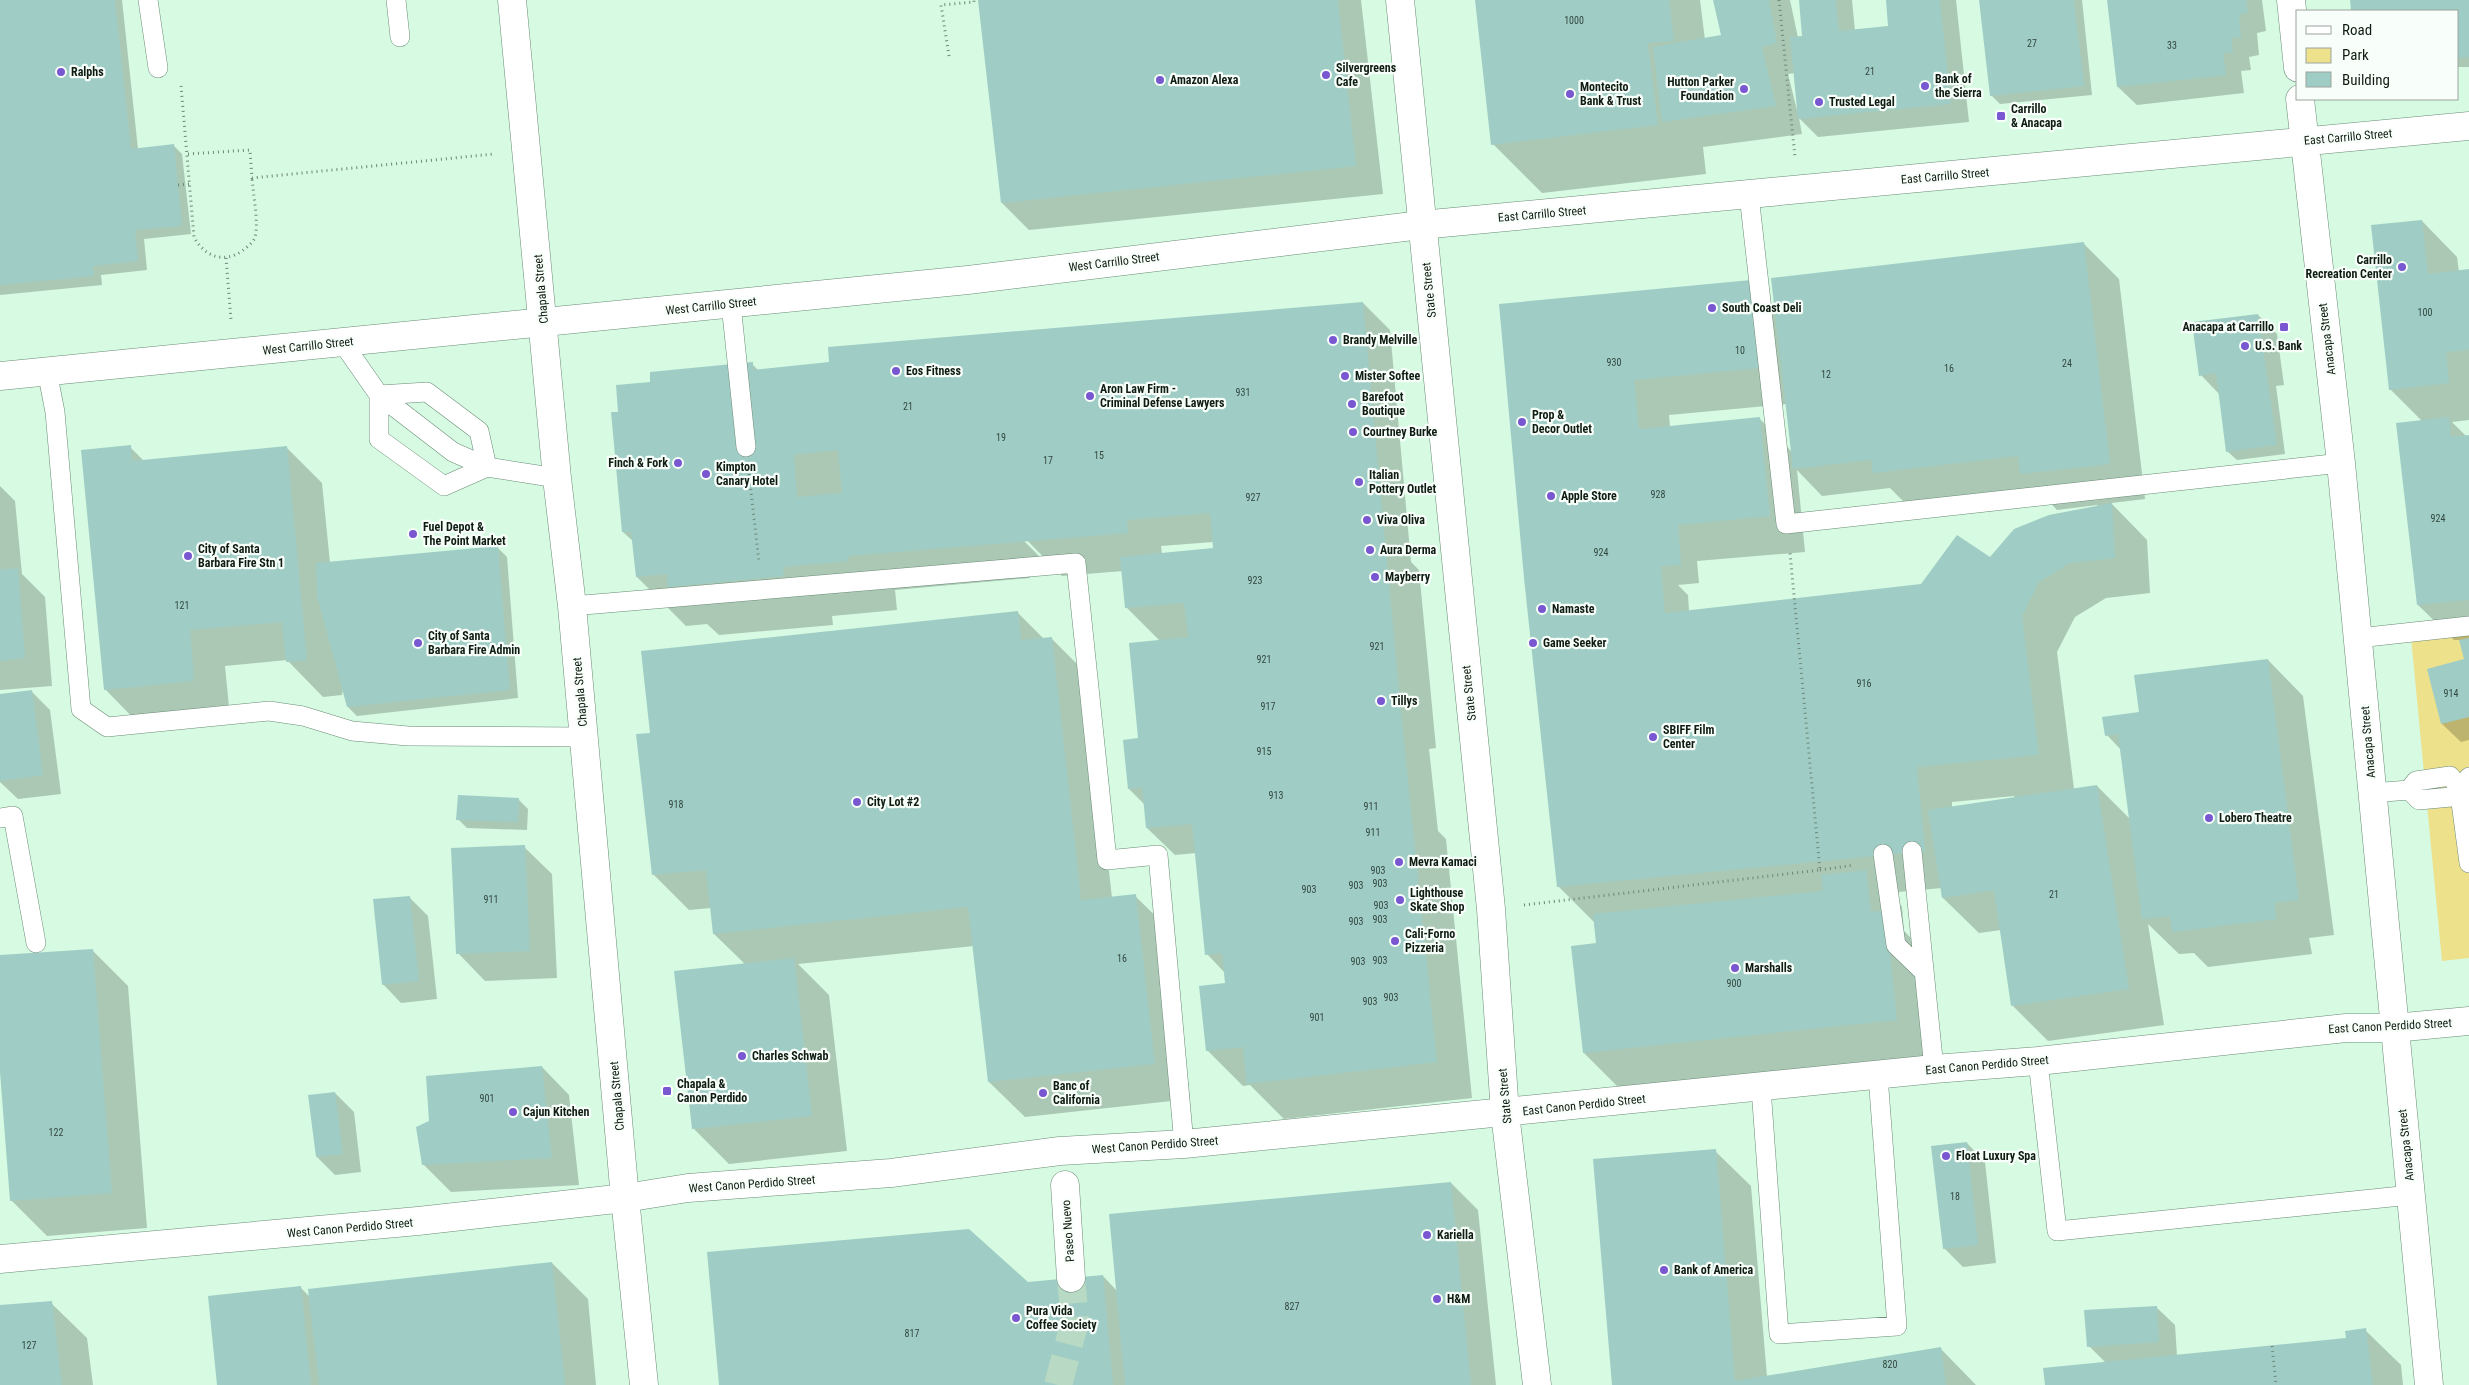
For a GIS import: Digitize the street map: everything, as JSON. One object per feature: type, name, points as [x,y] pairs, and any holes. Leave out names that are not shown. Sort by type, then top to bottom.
[{"type":"street","name":"Chapala Street","points":[[512,0],[544,322],[557,478],[572,606],[625,1198],[644,1385]]},
{"type":"street","name":"State Street","points":[[1400,0],[1421,225],[1491,909],[1505,1113],[1537,1385]]},
{"type":"street","points":[[2291,0],[2296,49]]},
{"type":"street","name":"Anacapa Street","points":[[2300,100],[2341,463],[2428,1385]]},
{"type":"street","name":"East Carrillo Street","points":[[1421,225],[2469,126]]},
{"type":"street","name":"West Carrillo Street","points":[[0,376],[968,280],[1421,225]]},
{"type":"street","name":"East Canon Perdido Street","points":[[1505,1113],[1934,1069],[2038,1061],[2332,1029],[2394,1028],[2469,1021]]},
{"type":"street","name":"West Canon Perdido Street","points":[[0,1259],[418,1221],[625,1198],[688,1188],[891,1173],[1060,1150],[1184,1144],[1505,1113]]},
{"type":"street","name":"Paseo Nuevo","points":[[1065,1185],[1071,1278]]},
{"type":"lane","points":[[148,0],[158,68]]},
{"type":"lane","points":[[396,0],[400,37]]},
{"type":"lane","points":[[1749,195],[1788,524],[2341,463]]},
{"type":"lane","points":[[731,304],[746,448]]},
{"type":"lane","points":[[342,342],[379,395],[453,452],[487,467],[557,478]]},
{"type":"lane","points":[[47,371],[55,412],[81,709],[107,727],[269,711],[303,716],[352,731],[408,736],[584,737]]},
{"type":"lane","points":[[379,395],[427,392],[479,431],[487,467]]},
{"type":"lane","points":[[379,395],[380,439],[444,486],[487,467]]},
{"type":"lane","points":[[572,606],[1076,563],[1107,860],[1158,855],[1184,1144]]},
{"type":"lane","points":[[2358,638],[2469,626]]},
{"type":"lane","points":[[2372,792],[2409,790],[2419,800],[2451,797],[2464,782]]},
{"type":"lane","points":[[2464,782],[2469,863]]},
{"type":"lane","points":[[0,818],[13,816],[36,943]]},
{"type":"lane","points":[[1912,851],[1934,1069]]},
{"type":"lane","points":[[1883,854],[1896,944],[1924,972]]},
{"type":"lane","points":[[2038,1061],[2056,1231],[2411,1195]]},
{"type":"lane","points":[[1760,1088],[1779,1334],[1897,1326],[1878,1076]]},
{"type":"path","points":[[948,56],[941,5],[974,2],[974,0]]},
{"type":"path","points":[[1779,0],[1798,190]]},
{"type":"path","points":[[181,85],[194,237],[207,254],[215,257],[226,258],[240,252],[252,242],[255,236],[250,150],[188,154]]},
{"type":"path","points":[[252,178],[527,150]]},
{"type":"path","points":[[178,185],[190,184]]},
{"type":"path","points":[[226,258],[233,353]]},
{"type":"path","points":[[746,448],[760,569]]},
{"type":"path","points":[[1491,909],[1820,870],[1788,524]]},
{"type":"path","points":[[2272,1346],[2276,1385]]},
{"type":"green space","points":[[2469,631],[2469,958],[2442,961],[2411,637]]},
{"type":"building","name":"Ralphs","points":[[0,0],[115,0],[131,149],[174,144],[182,226],[135,230],[138,261],[93,266],[94,276],[0,285]]},
{"type":"building","points":[[978,0],[1338,0],[1356,166],[1001,203]]},
{"type":"building","points":[[1475,0],[1669,0],[1674,41],[1648,43],[1658,125],[1491,145]]},
{"type":"building","points":[[1713,0],[1769,0],[1777,43],[1762,47],[1776,106],[1662,122],[1653,47],[1721,35]]},
{"type":"building","points":[[1799,0],[1836,0],[1839,31],[1888,26],[1886,0],[1940,0],[1951,104],[1798,119],[1790,37],[1802,36]]},
{"type":"building","points":[[1979,0],[2074,0],[2084,86],[1990,96]]},
{"type":"building","points":[[2107,0],[2246,0],[2248,13],[2239,14],[2241,37],[2231,38],[2233,52],[2223,53],[2226,75],[2117,87]]},
{"type":"building","points":[[2350,0],[2469,0],[2469,57],[2459,58],[2459,10],[2351,10]]},
{"type":"building","points":[[2422,220],[2428,274],[2469,269],[2469,350],[2446,352],[2449,383],[2389,390],[2371,225]]},
{"type":"building","points":[[2084,242],[2110,464],[2020,474],[2018,456],[1873,473],[1871,460],[1793,469],[1771,278]]},
{"type":"building","points":[[1751,280],[1760,368],[1634,380],[1639,429],[1760,417],[1770,516],[1678,525],[1681,565],[1661,566],[1665,613],[1921,584],[1957,535],[1990,557],[2014,529],[2049,515],[2112,503],[2115,558],[2070,563],[2039,582],[2022,616],[2039,755],[1917,767],[1925,851],[1557,887],[1524,578],[1499,304]]},
{"type":"building","points":[[1363,302],[1401,713],[1437,1062],[1247,1084],[1243,1047],[1206,1051],[1199,986],[1225,983],[1222,953],[1205,955],[1192,824],[1146,828],[1142,787],[1128,789],[1123,740],[1138,738],[1129,643],[1188,637],[1184,603],[1125,608],[1120,557],[1213,548],[1210,513],[1127,520],[1128,533],[848,556],[849,561],[783,567],[784,576],[668,587],[667,574],[636,577],[631,532],[622,532],[611,412],[618,412],[616,385],[650,382],[650,372],[753,362],[753,370],[829,362],[828,347]],"holes":[[[838,450],[842,493],[797,497],[794,455]]]},
{"type":"building","points":[[2258,314],[2277,445],[2226,452],[2216,373],[2199,376],[2192,322]]},
{"type":"building","points":[[2449,417],[2451,437],[2469,435],[2469,600],[2417,605],[2396,423]]},
{"type":"building","points":[[131,445],[132,461],[287,446],[307,660],[286,662],[282,622],[190,630],[194,681],[104,690],[81,450]]},
{"type":"building","name":"City of Santa Barbara Fire Admin","points":[[498,546],[510,690],[347,707],[317,596],[316,563]]},
{"type":"building","points":[[18,568],[25,658],[0,661],[0,570]]},
{"type":"building","name":"City Lot #2","points":[[1018,611],[1021,640],[1052,637],[1081,900],[1136,894],[1155,1064],[988,1082],[968,907],[713,934],[706,870],[652,875],[636,734],[650,733],[641,651]]},
{"type":"building","points":[[2469,638],[2469,717],[2441,724],[2427,669],[2464,659],[2459,640]]},
{"type":"building","name":"Lobero Theatre","points":[[2268,659],[2299,900],[2274,903],[2277,919],[2172,932],[2170,916],[2142,919],[2118,734],[2105,736],[2102,717],[2139,712],[2134,675]]},
{"type":"building","points":[[32,690],[43,775],[0,781],[0,694]]},
{"type":"building","points":[[2097,785],[2129,989],[2011,1006],[1994,890],[1942,898],[1928,810]]},
{"type":"building","points":[[458,795],[519,798],[518,822],[456,820]]},
{"type":"building","points":[[525,845],[530,951],[456,954],[451,848]]},
{"type":"building","points":[[1866,870],[1871,912],[1885,910],[1897,1020],[1583,1053],[1571,946],[1596,943],[1593,914],[1823,891],[1821,875]]},
{"type":"building","points":[[410,896],[419,981],[382,985],[373,899]]},
{"type":"building","points":[[93,949],[112,1193],[10,1201],[0,1072],[0,955]]},
{"type":"building","points":[[794,958],[812,1116],[692,1129],[674,971]]},
{"type":"building","points":[[542,1066],[552,1158],[422,1165],[416,1127],[429,1121],[426,1076]]},
{"type":"building","points":[[335,1092],[343,1154],[316,1157],[308,1095]]},
{"type":"building","points":[[1967,1142],[1978,1245],[1943,1249],[1931,1146]]},
{"type":"building","points":[[1716,1149],[1735,1381],[1941,1347],[1946,1385],[1612,1385],[1593,1159]]},
{"type":"building","points":[[1451,1182],[1471,1385],[1125,1385],[1109,1214]]},
{"type":"building","points":[[969,1229],[1028,1282],[1103,1275],[1113,1385],[719,1385],[707,1252]]},
{"type":"building","points":[[552,1262],[565,1385],[319,1385],[308,1289]]},
{"type":"building","points":[[301,1286],[311,1385],[217,1385],[208,1296]]},
{"type":"building","points":[[52,1301],[62,1385],[0,1385],[0,1305]]},
{"type":"building","points":[[2157,1306],[2159,1342],[2087,1347],[2084,1310]]},
{"type":"building","points":[[2366,1328],[2373,1385],[2045,1385],[2043,1368],[2346,1338],[2345,1331]]},
{"type":"tunnel","points":[[1058,1385],[1075,1321],[1071,1278]]},
{"type":"place","name":"Ralphs","points":[[61,72]]},
{"type":"place","name":"Silvergreens Cafe","points":[[1326,75]]},
{"type":"place","name":"Amazon Alexa","points":[[1160,80]]},
{"type":"place","name":"Bank of the Sierra","points":[[1925,86]]},
{"type":"place","name":"Hutton Parker Foundation","points":[[1744,89]]},
{"type":"place","name":"Montecito Bank & Trust","points":[[1570,94]]},
{"type":"place","name":"Trusted Legal","points":[[1819,102]]},
{"type":"place","name":"Carrillo & Anacapa","points":[[2001,116]]},
{"type":"place","name":"Carrillo Recreation Center","points":[[2402,267]]},
{"type":"place","name":"South Coast Deli","points":[[1712,308]]},
{"type":"place","name":"Anacapa at Carrillo","points":[[2284,327]]},
{"type":"place","name":"Brandy Melville","points":[[1333,340]]},
{"type":"place","name":"U.S. Bank","points":[[2245,346]]},
{"type":"place","name":"Eos Fitness","points":[[896,371]]},
{"type":"place","name":"Mister Softee","points":[[1345,376]]},
{"type":"place","name":"Aron Law Firm - Criminal Defense Lawyers","points":[[1090,396]]},
{"type":"place","name":"Barefoot Boutique","points":[[1352,404]]},
{"type":"place","name":"Prop & Decor Outlet","points":[[1522,422]]},
{"type":"place","name":"Courtney Burke","points":[[1353,432]]},
{"type":"place","name":"Finch & Fork","points":[[678,463]]},
{"type":"place","name":"Kimpton Canary Hotel","points":[[706,474]]},
{"type":"place","name":"Italian Pottery Outlet","points":[[1359,482]]},
{"type":"place","name":"Apple Store","points":[[1551,496]]},
{"type":"place","name":"Viva Oliva","points":[[1367,520]]},
{"type":"place","name":"Fuel Depot & The Point Market","points":[[413,534]]},
{"type":"place","name":"Aura Derma","points":[[1370,550]]},
{"type":"place","name":"City of Santa Barbara Fire Stn 1","points":[[188,556]]},
{"type":"place","name":"Mayberry","points":[[1375,577]]},
{"type":"place","name":"Namaste","points":[[1542,609]]},
{"type":"place","name":"City of Santa Barbara Fire Admin","points":[[418,643]]},
{"type":"place","name":"Game Seeker","points":[[1533,643]]},
{"type":"place","name":"Tillys","points":[[1381,701]]},
{"type":"place","name":"SBIFF Film Center","points":[[1653,737]]},
{"type":"place","name":"City Lot #2","points":[[857,802]]},
{"type":"place","name":"Lobero Theatre","points":[[2209,818]]},
{"type":"place","name":"Mevra Kamaci","points":[[1399,862]]},
{"type":"place","name":"Lighthouse Skate Shop","points":[[1400,900]]},
{"type":"place","name":"Cali-Forno Pizzeria","points":[[1395,941]]},
{"type":"place","name":"Marshalls","points":[[1735,968]]},
{"type":"place","name":"Charles Schwab","points":[[742,1056]]},
{"type":"place","name":"Chapala & Canon Perdido","points":[[667,1091]]},
{"type":"place","name":"Banc of California","points":[[1043,1093]]},
{"type":"place","name":"Cajun Kitchen","points":[[513,1112]]},
{"type":"place","name":"Float Luxury Spa","points":[[1946,1156]]},
{"type":"place","name":"Kariella","points":[[1427,1235]]},
{"type":"place","name":"Bank of America","points":[[1664,1270]]},
{"type":"place","name":"H&M","points":[[1437,1299]]},
{"type":"place","name":"Pura Vida Coffee Society","points":[[1016,1318]]}]
